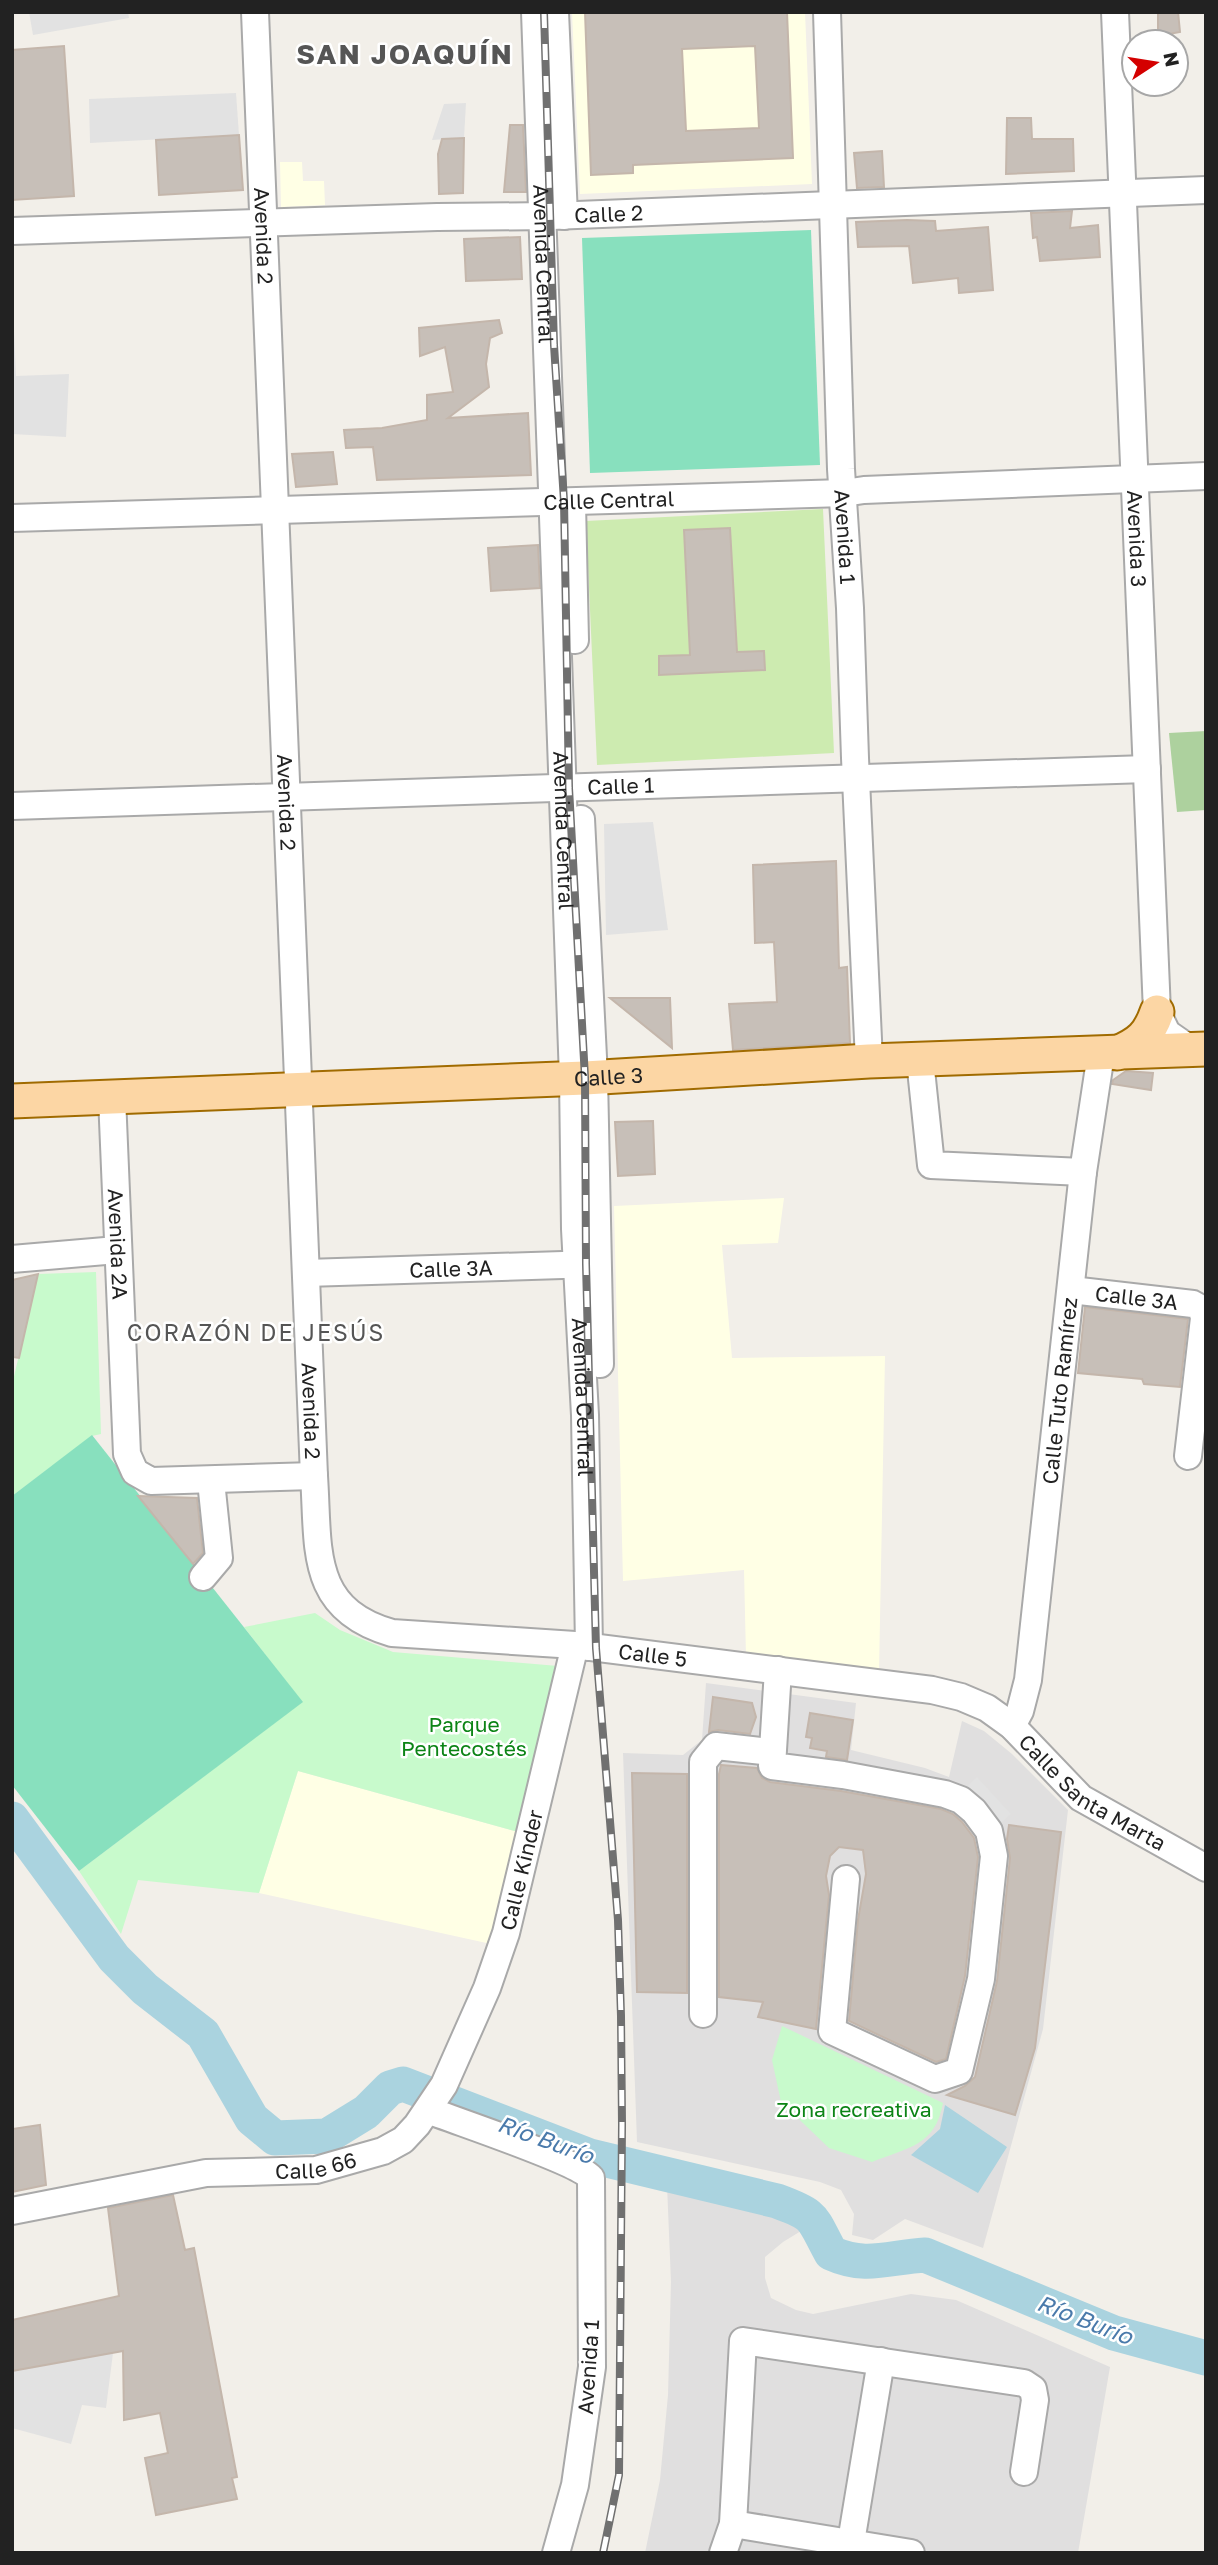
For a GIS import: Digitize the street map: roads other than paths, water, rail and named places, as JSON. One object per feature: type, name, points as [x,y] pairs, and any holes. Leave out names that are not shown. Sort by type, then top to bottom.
[{"type":"main road","points":[[1109,1053],[1141,1040],[1152,1029],[1157,1012]]},
{"type":"main road","name":"Calle 3","points":[[12,1101],[583,1078],[869,1061],[1198,1049]]},
{"type":"street","name":"Avenida 2","points":[[255,12],[314,1476],[320,1566],[329,1590]]},
{"type":"street","name":"Avenida Central","points":[[534,12],[552,216]]},
{"type":"street","name":"Avenida Central","points":[[555,12],[552,216],[583,1078],[587,1264],[585,1415],[590,1647]]},
{"type":"street","name":"Avenida 1","points":[[827,12],[844,493],[869,1061]]},
{"type":"street","name":"Avenida 3","points":[[1115,12],[1157,1012]]},
{"type":"street","name":"Calle 2","points":[[12,231],[552,216],[1206,190]]},
{"type":"street","name":"Calle Central","points":[[12,519],[844,493],[1206,476]]},
{"type":"street","name":"Calle 1","points":[[12,806],[288,799],[857,776],[1147,769]]},
{"type":"street","points":[[1157,1012],[1167,1033],[1198,1049]]},
{"type":"street","name":"Calle Tuto Ramírez","points":[[1012,1726],[1025,1695],[1083,1172],[1109,1053]]},
{"type":"street","points":[[920,1060],[931,1165],[1083,1172]]},
{"type":"street","name":"Avenida 2A","points":[[112,1097],[127,1454],[135,1472],[151,1481],[211,1481]]},
{"type":"street","points":[[12,1259],[117,1250]]},
{"type":"street","name":"Calle 3A","points":[[306,1273],[587,1264]]},
{"type":"street","name":"Calle 3A","points":[[1071,1290],[1193,1304],[1202,1309],[1204,1318],[1188,1456]]},
{"type":"street","points":[[204,1577],[219,1558],[211,1481],[314,1476]]},
{"type":"street","name":"Calle 5","points":[[329,1590],[346,1612],[368,1626],[392,1633],[590,1647],[778,1670],[932,1690],[961,1697],[987,1708]]},
{"type":"street","name":"Calle Kinder","points":[[428,2110],[444,2085],[487,1988],[506,1933],[590,1647]]},
{"type":"street","points":[[778,1670],[772,1766],[855,1777],[945,1794],[961,1800],[989,1831],[994,1856],[981,1979],[959,2071],[935,2079],[832,2031],[846,1879]]},
{"type":"street","name":"Calle Santa Marta","points":[[987,1708],[1012,1726],[1081,1798],[1206,1868]]},
{"type":"street","points":[[703,2014],[703,1762],[716,1746],[771,1752]]},
{"type":"street","name":"Avenida 1","points":[[428,2110],[562,2161],[586,2172],[591,2178],[592,2367],[575,2485],[556,2553]]},
{"type":"street","name":"Calle 66","points":[[12,2211],[206,2173],[316,2170],[347,2163],[383,2151],[403,2140],[428,2110]]},
{"type":"street","points":[[723,2553],[733,2524],[743,2341],[1024,2383],[1033,2389],[1035,2400],[1024,2472]]},
{"type":"street","points":[[851,2542],[881,2361]]},
{"type":"street","points":[[733,2524],[911,2553]]},
{"type":"water","points":[[945,2105],[1007,2147],[978,2193],[911,2155],[940,2129]]},
{"type":"waterway","name":"Río Burío","points":[[12,1819],[114,1958],[145,1989],[203,2034],[252,2119],[275,2138],[327,2136],[366,2112],[390,2088],[403,2084],[590,2156],[790,2206],[812,2219],[831,2253],[844,2258],[878,2261],[925,2255],[1114,2333],[1206,2358]]},
{"type":"railway","points":[[544,12],[554,345],[564,501],[569,788],[585,1078],[586,1264],[596,1648],[618,1920],[621,2016],[619,2475],[603,2553]]},
{"type":"district","name":"SAN JOAQUÍN","points":[[405,53]]},
{"type":"district","name":"CORAZÓN DE JESÚS","points":[[256,1332]]},
{"type":"park label","name":"Parque Pentecostés","points":[[464,1736]]},
{"type":"park label","name":"Zona recreativa","points":[[854,2109]]}]
